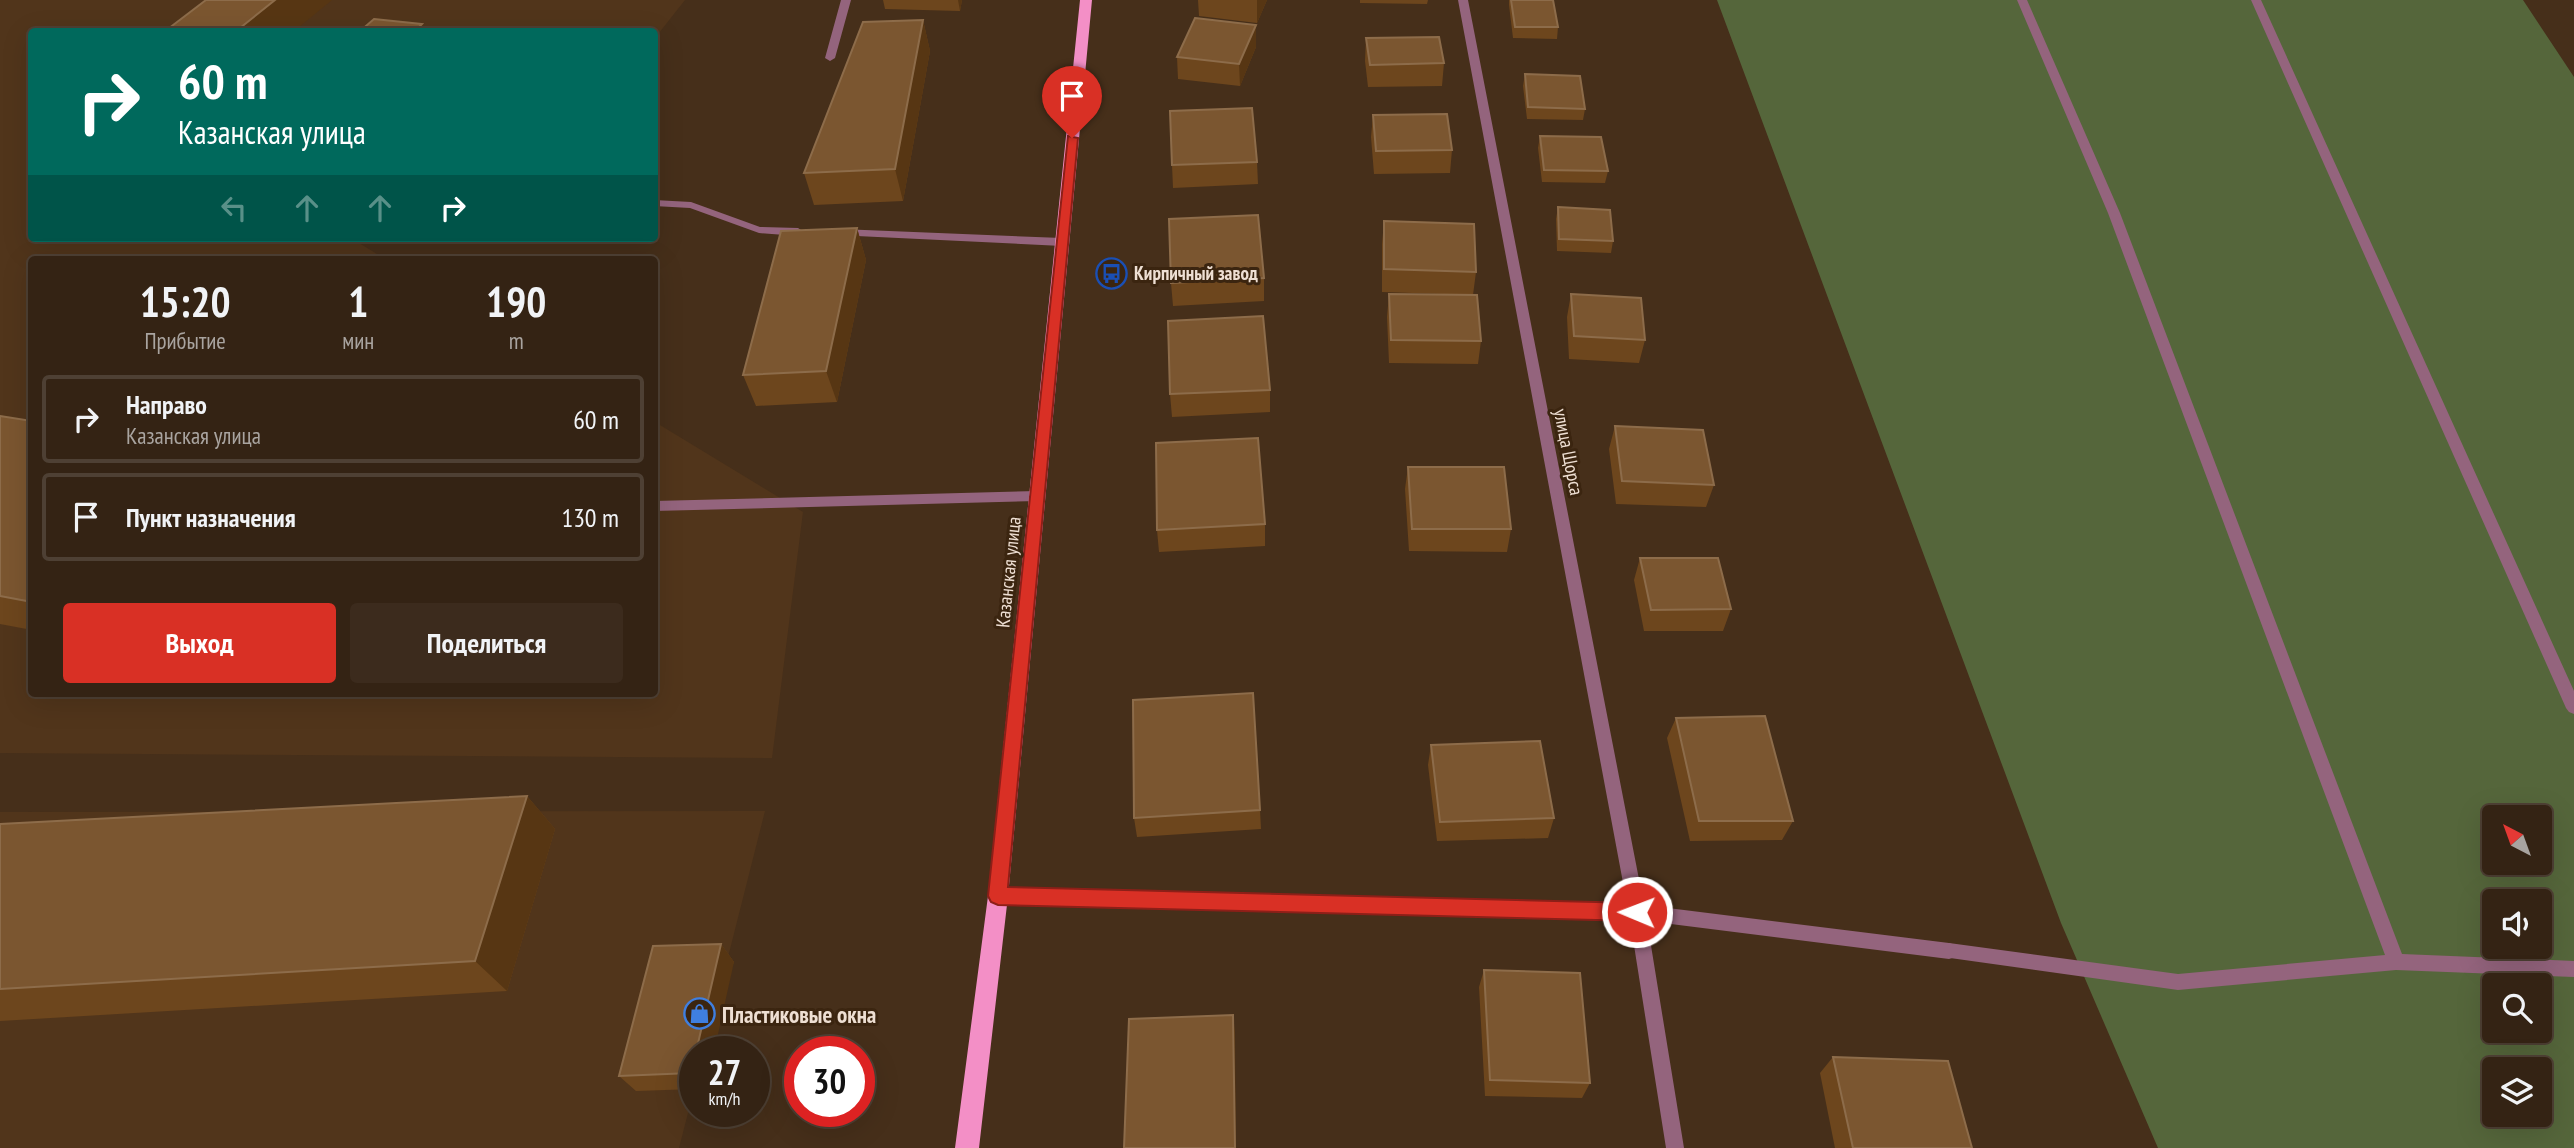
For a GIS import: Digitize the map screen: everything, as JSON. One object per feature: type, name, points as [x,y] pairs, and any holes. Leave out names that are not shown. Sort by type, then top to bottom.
[{"type":"main road","name":"Казанская улица","points":[[967,1148],[998,896],[1086,0]]},
{"type":"street","points":[[830,58],[846,0]]},
{"type":"street","name":"улица Щорса","points":[[1463,0],[1637,912],[1675,1148]]},
{"type":"street","points":[[2022,0],[2114,213],[2396,962]]},
{"type":"street","points":[[2256,0],[2574,708]]},
{"type":"street","points":[[658,203],[691,205],[759,230],[814,233]]},
{"type":"street","points":[[828,233],[1062,242]]},
{"type":"street","points":[[658,506],[1037,496]]},
{"type":"street","points":[[998,896],[1637,912],[2178,982],[2396,962],[2574,969]]},
{"type":"shaded area","points":[[0,0],[685,0],[658,34],[658,28],[28,28],[28,242],[357,242],[380,256],[28,256],[28,697],[658,697],[658,424],[803,512],[772,758],[0,753]]},
{"type":"shaded area","points":[[765,811],[708,1036],[679,1036],[679,1127],[684,1127],[679,1148],[0,1148],[0,812]]},
{"type":"green space","points":[[1717,0],[2523,0],[2574,77],[2574,1148],[2158,1148],[2061,923]]},
{"type":"building","points":[[206,0],[275,0],[240,28],[169,28]]},
{"type":"building","points":[[1511,0],[1553,0],[1558,27],[1515,27]]},
{"type":"building","points":[[1195,18],[1256,25],[1239,64],[1177,57]]},
{"type":"building","points":[[374,19],[422,24],[418,28],[364,28]]},
{"type":"building","points":[[923,20],[895,169],[804,173],[863,22]]},
{"type":"building","points":[[1439,37],[1444,63],[1370,65],[1366,38]]},
{"type":"building","points":[[1525,74],[1580,76],[1585,109],[1528,107]]},
{"type":"building","points":[[1252,108],[1257,162],[1172,165],[1170,111]]},
{"type":"building","points":[[1447,114],[1452,150],[1376,151],[1373,115]]},
{"type":"building","points":[[1540,136],[1601,137],[1608,171],[1544,170]]},
{"type":"building","points":[[1558,207],[1610,210],[1613,241],[1559,239]]},
{"type":"building","points":[[1258,215],[1264,278],[1171,283],[1169,219]]},
{"type":"building","points":[[1384,221],[1474,224],[1476,272],[1384,269]]},
{"type":"building","points":[[857,228],[826,371],[743,375],[781,231]]},
{"type":"building","points":[[1389,294],[1477,295],[1481,341],[1391,340]]},
{"type":"building","points":[[1571,294],[1641,298],[1645,340],[1574,336]]},
{"type":"building","points":[[1263,316],[1270,390],[1170,394],[1168,321]]},
{"type":"building","points":[[0,416],[28,420],[28,601],[0,596]]},
{"type":"building","points":[[1615,426],[1703,430],[1714,485],[1622,481]]},
{"type":"building","points":[[1258,438],[1265,524],[1157,530],[1156,443]]},
{"type":"building","points":[[1408,467],[1504,467],[1511,529],[1412,529]]},
{"type":"building","points":[[1640,558],[1718,558],[1731,609],[1651,610]]},
{"type":"building","points":[[1253,693],[1260,810],[1134,818],[1133,700]]},
{"type":"building","points":[[1765,716],[1793,821],[1699,821],[1676,718]]},
{"type":"building","points":[[1540,741],[1554,818],[1440,822],[1431,745]]},
{"type":"building","points":[[527,796],[475,961],[0,989],[0,824]]},
{"type":"building","points":[[721,944],[700,1036],[679,1036],[679,1074],[619,1076],[653,946]]},
{"type":"building","points":[[1484,970],[1580,973],[1590,1083],[1490,1080]]},
{"type":"building","points":[[1233,1015],[1235,1148],[1124,1148],[1129,1019]]},
{"type":"building","points":[[1833,1057],[1948,1061],[1972,1148],[1853,1148]]},
{"type":"place","name":"Кирпичный завод","points":[[1111,273]]},
{"type":"place","name":"Пластиковые окна","points":[[699,1014]]},
{"type":"route","points":[[1072,138],[998,896],[1637,912]]}]
